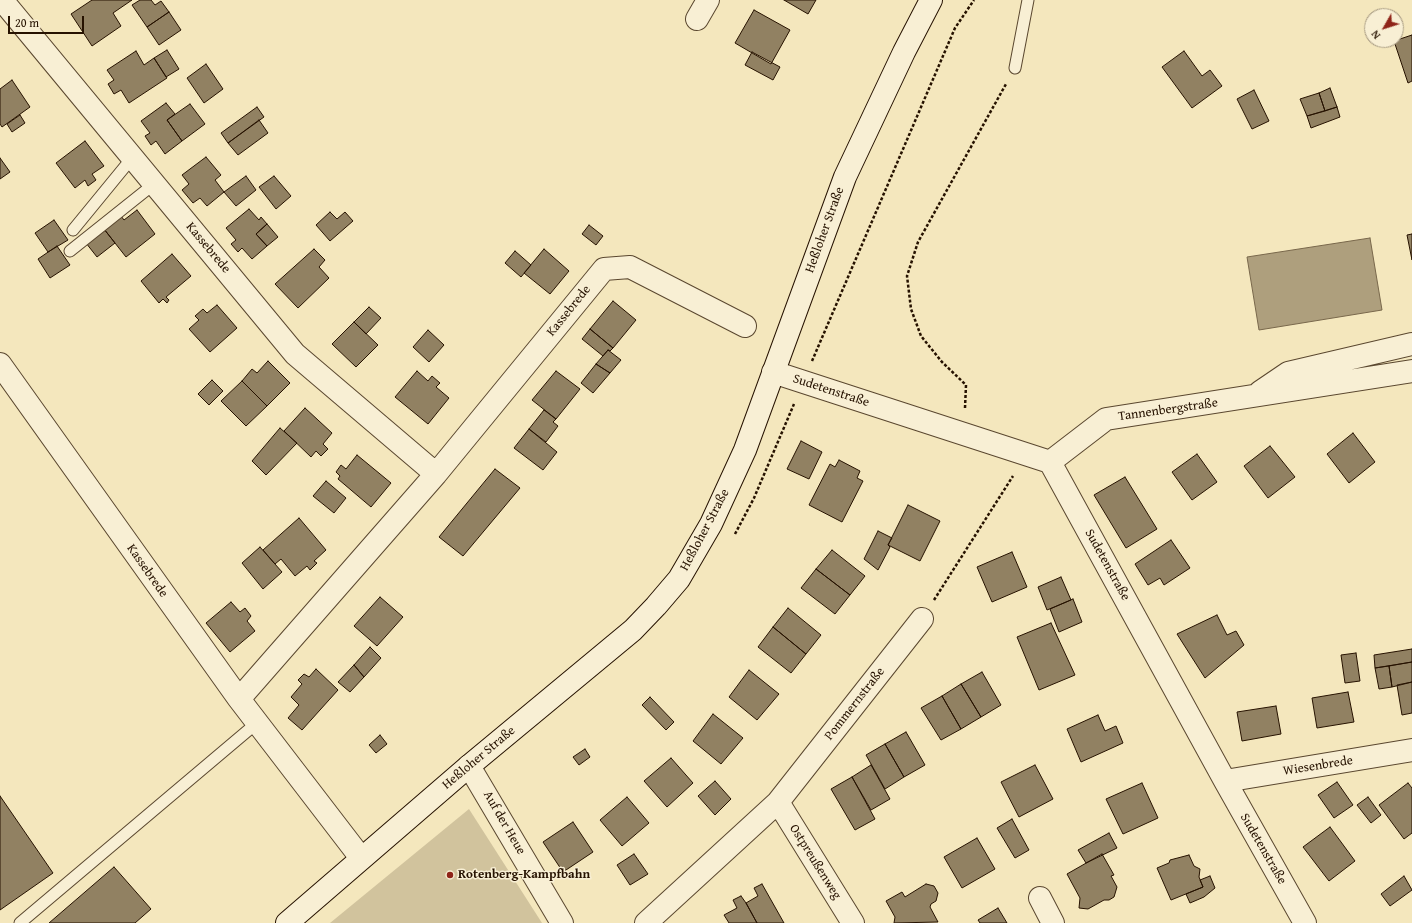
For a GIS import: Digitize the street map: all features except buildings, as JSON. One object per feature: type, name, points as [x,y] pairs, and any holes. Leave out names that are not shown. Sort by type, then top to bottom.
[{"type":"street","name":"Kassebrede","points":[[2,0],[296,354],[436,474]]},
{"type":"street","points":[[697,19],[708,0]]},
{"type":"street","name":"Heßloher Straße","points":[[287,923],[469,766],[633,630],[656,606],[678,579],[711,524],[745,450],[845,177],[926,2]]},
{"type":"street","name":"Kassebrede","points":[[239,699],[436,474],[604,269],[630,267],[745,326]]},
{"type":"street","name":"Tannenbergstraße","points":[[1252,397],[1288,373],[1412,344]]},
{"type":"street","name":"Kassebrede","points":[[0,364],[239,699],[361,858]]},
{"type":"street","name":"Tannenbergstraße","points":[[1050,462],[1106,419],[1412,371]]},
{"type":"street","name":"Sudetenstraße","points":[[774,372],[1050,462],[1225,781],[1305,923]]},
{"type":"street","name":"Pommernstraße","points":[[646,923],[778,802],[922,619]]},
{"type":"street","name":"Wiesenbrede","points":[[1225,781],[1412,750]]},
{"type":"street","name":"Auf der Heue","points":[[469,766],[562,923]]},
{"type":"street","name":"Ostpreußenweg","points":[[778,802],[853,923]]},
{"type":"street","points":[[1040,898],[1053,923]]},
{"type":"lane","points":[[1015,68],[1028,0]]},
{"type":"lane","points":[[73,230],[132,158]]},
{"type":"lane","points":[[70,251],[154,184]]},
{"type":"lane","points":[[20,923],[258,722]]},
{"type":"path","points":[[965,415],[966,385],[942,362],[921,336],[911,309],[907,276],[918,242],[1015,68]]},
{"type":"path","points":[[922,619],[1028,454]]},
{"type":"shaded area","points":[[1370,238],[1382,310],[1259,330],[1247,257]]},
{"type":"shaded area","name":"Rotenberg-Kampfbahn","points":[[469,809],[542,923],[330,923]]},
{"type":"place","name":"Rotenberg-Kampfbahn","points":[[450,875]]}]
